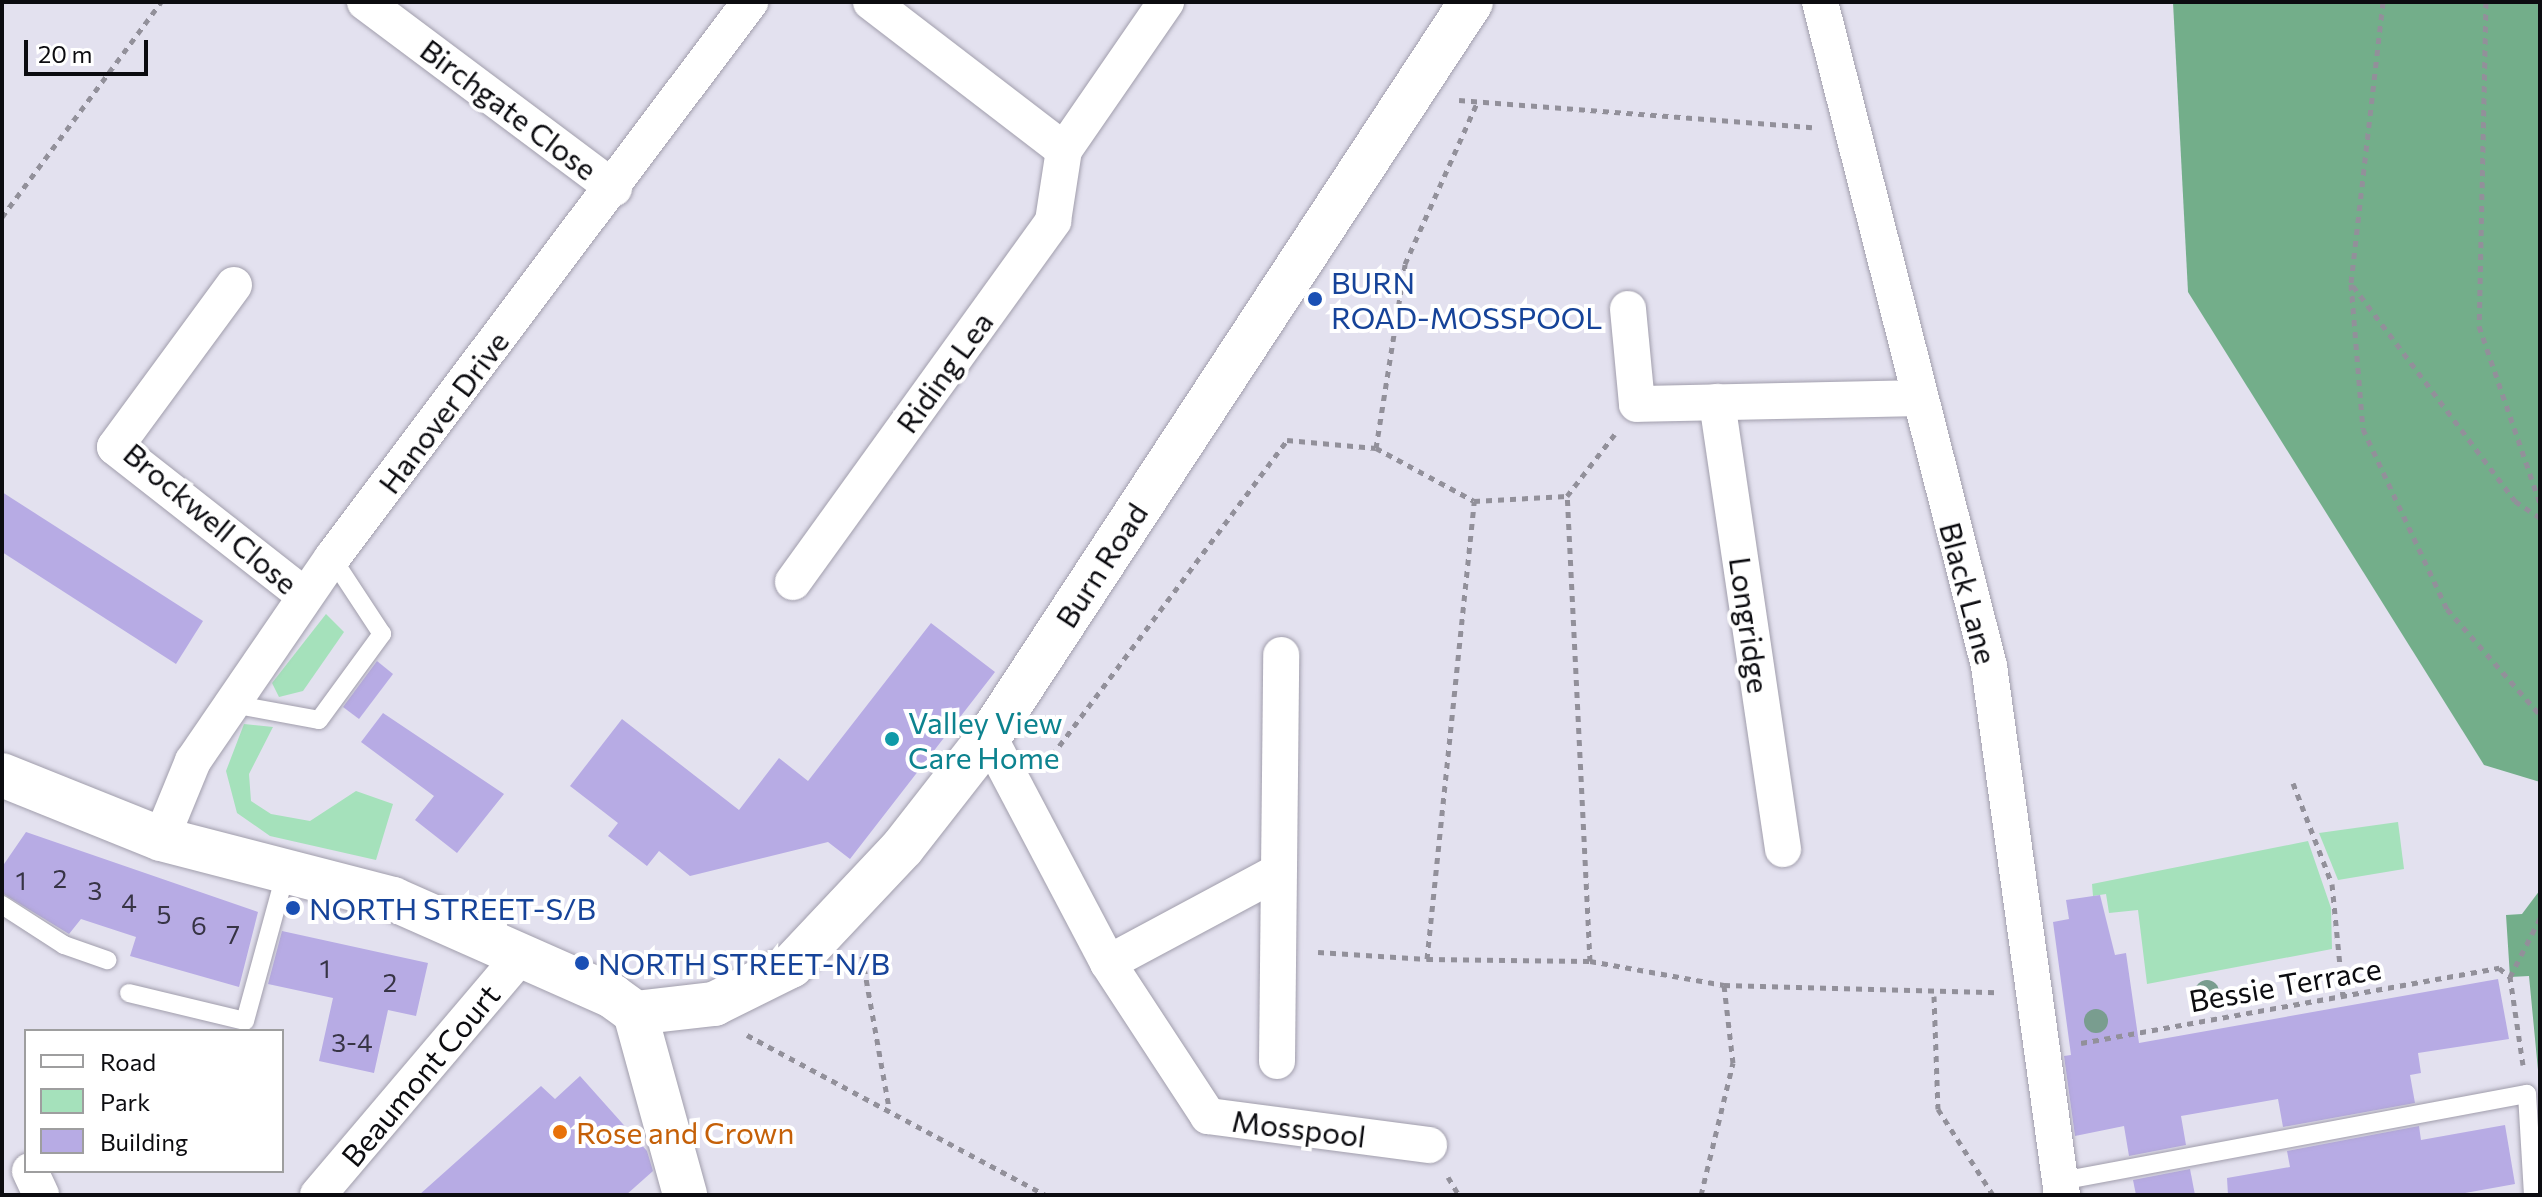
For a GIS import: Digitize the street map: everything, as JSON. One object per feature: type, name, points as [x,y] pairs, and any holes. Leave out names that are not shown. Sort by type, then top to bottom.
[{"type":"street","name":"Birchgate Close","points":[[365,2],[614,188]]},
{"type":"street","name":"Hanover Drive","points":[[161,839],[193,761],[305,596],[614,188],[750,2]]},
{"type":"street","points":[[871,2],[1064,150],[1166,2]]},
{"type":"street","name":"Burn Road","points":[[635,1013],[714,1004],[791,966],[851,901],[989,737],[1413,95],[1471,2]]},
{"type":"street","name":"Black Lane","points":[[1820,2],[1917,398],[1989,666],[2030,990],[2062,1188]]},
{"type":"street","name":"Riding Lea","points":[[793,582],[1053,221],[1064,150]]},
{"type":"street","name":"Brockwell Close","points":[[234,285],[115,447],[305,596]]},
{"type":"street","points":[[1628,309],[1637,404],[1917,398]]},
{"type":"street","name":"Longridge","points":[[1717,402],[1783,849]]},
{"type":"street","points":[[1277,1061],[1281,655]]},
{"type":"street","name":"Mosspool","points":[[989,737],[1108,963],[1208,1116],[1429,1145]]},
{"type":"street","points":[[11,778],[161,839],[393,899],[521,956],[635,1013],[685,1195]]},
{"type":"street","points":[[1108,963],[1278,872]]},
{"type":"street","name":"Beaumont Court","points":[[318,1195],[521,956]]},
{"type":"street","points":[[30,1173],[41,1195]]},
{"type":"lane","points":[[232,704],[319,720],[382,634],[332,558]]},
{"type":"lane","points":[[129,993],[245,1021],[286,871]]},
{"type":"lane","points":[[2,905],[64,945],[107,960]]},
{"type":"lane","points":[[2062,1188],[2527,1094],[2533,1195]]},
{"type":"path","points":[[2,217],[161,2]]},
{"type":"path","points":[[2383,2],[2351,284],[2363,429],[2393,506],[2447,609],[2540,715]]},
{"type":"path","points":[[2486,2],[2479,326],[2540,503]]},
{"type":"path","points":[[1413,95],[1852,131]]},
{"type":"path","points":[[1376,448],[1405,264],[1478,101]]},
{"type":"path","points":[[2351,284],[2506,490],[2540,518]]},
{"type":"path","points":[[1590,961],[1567,496],[1637,404]]},
{"type":"path","points":[[1022,797],[1287,440],[1376,448],[1474,501],[1567,496]]},
{"type":"path","points":[[1427,959],[1474,501]]},
{"type":"path","points":[[2293,783],[2332,884],[2343,996]]},
{"type":"path","points":[[851,901],[890,1108]]},
{"type":"path","points":[[2527,1094],[2510,977],[2540,918]]},
{"type":"path","points":[[1278,950],[1427,959],[1590,961],[1724,985],[1934,996],[2030,990]]},
{"type":"path","name":"Bessie Terrace","points":[[2064,1046],[2499,968],[2510,977]]},
{"type":"path","points":[[1701,1195],[1733,1063],[1724,985]]},
{"type":"path","points":[[1934,996],[1938,1109],[1993,1195]]},
{"type":"path","points":[[714,1004],[744,1033],[890,1108],[1046,1195]]},
{"type":"green space","points":[[2173,2],[2540,2],[2540,782],[2484,765],[2188,292]]},
{"type":"green space","points":[[326,614],[344,632],[303,691],[279,697],[272,683]]},
{"type":"green space","points":[[244,724],[273,727],[249,774],[251,801],[271,814],[310,821],[356,791],[393,804],[376,860],[270,836],[237,813],[226,771]]},
{"type":"green space","points":[[2398,822],[2404,869],[2338,880],[2319,833]]},
{"type":"green space","points":[[2308,841],[2331,908],[2332,949],[2147,984],[2138,910],[2109,913],[2106,894],[2093,896],[2092,884]]},
{"type":"green space","points":[[2540,890],[2540,1091],[2529,976],[2510,977],[2506,915],[2522,914]]},
{"type":"building","points":[[2,492],[203,621],[176,664],[2,552]]},
{"type":"building","name":"Valley View Care Home","points":[[931,623],[995,672],[850,859],[828,842],[690,876],[659,851],[647,866],[608,836],[618,823],[570,786],[622,719],[739,810],[779,758],[808,781]]},
{"type":"building","points":[[377,661],[393,674],[359,719],[343,707]]},
{"type":"building","points":[[383,713],[504,794],[457,853],[415,820],[434,796],[361,742]]},
{"type":"building","points":[[26,832],[258,912],[239,987],[130,956],[136,937],[81,919],[69,934],[2,893],[2,867]]},
{"type":"building","points":[[2100,895],[2115,955],[2126,953],[2139,1043],[2498,979],[2509,1039],[2418,1053],[2421,1073],[2410,1075],[2415,1103],[2283,1127],[2278,1099],[2181,1116],[2186,1145],[2129,1156],[2124,1126],[2075,1136],[2064,1056],[2071,1055],[2053,922],[2069,919],[2066,900]]},
{"type":"building","points":[[282,931],[428,963],[416,1016],[388,1010],[374,1073],[319,1061],[333,998],[268,984]]},
{"type":"building","name":"Rose and Crown","points":[[580,1076],[647,1151],[653,1171],[626,1195],[419,1195],[541,1086],[555,1099]]},
{"type":"building","points":[[2505,1125],[2515,1184],[2454,1195],[2228,1195],[2227,1178],[2290,1167],[2287,1151],[2419,1126],[2421,1140]]},
{"type":"building","points":[[2190,1169],[2195,1195],[2136,1195],[2133,1180]]},
{"type":"place","name":"BURN ROAD-MOSSPOOL","points":[[1315,299]]},
{"type":"place","name":"Valley View Care Home","points":[[892,739]]},
{"type":"place","name":"NORTH STREET-S/B","points":[[293,908]]},
{"type":"place","name":"NORTH STREET-N/B","points":[[582,963]]},
{"type":"place","name":"Rose and Crown","points":[[560,1132]]}]
